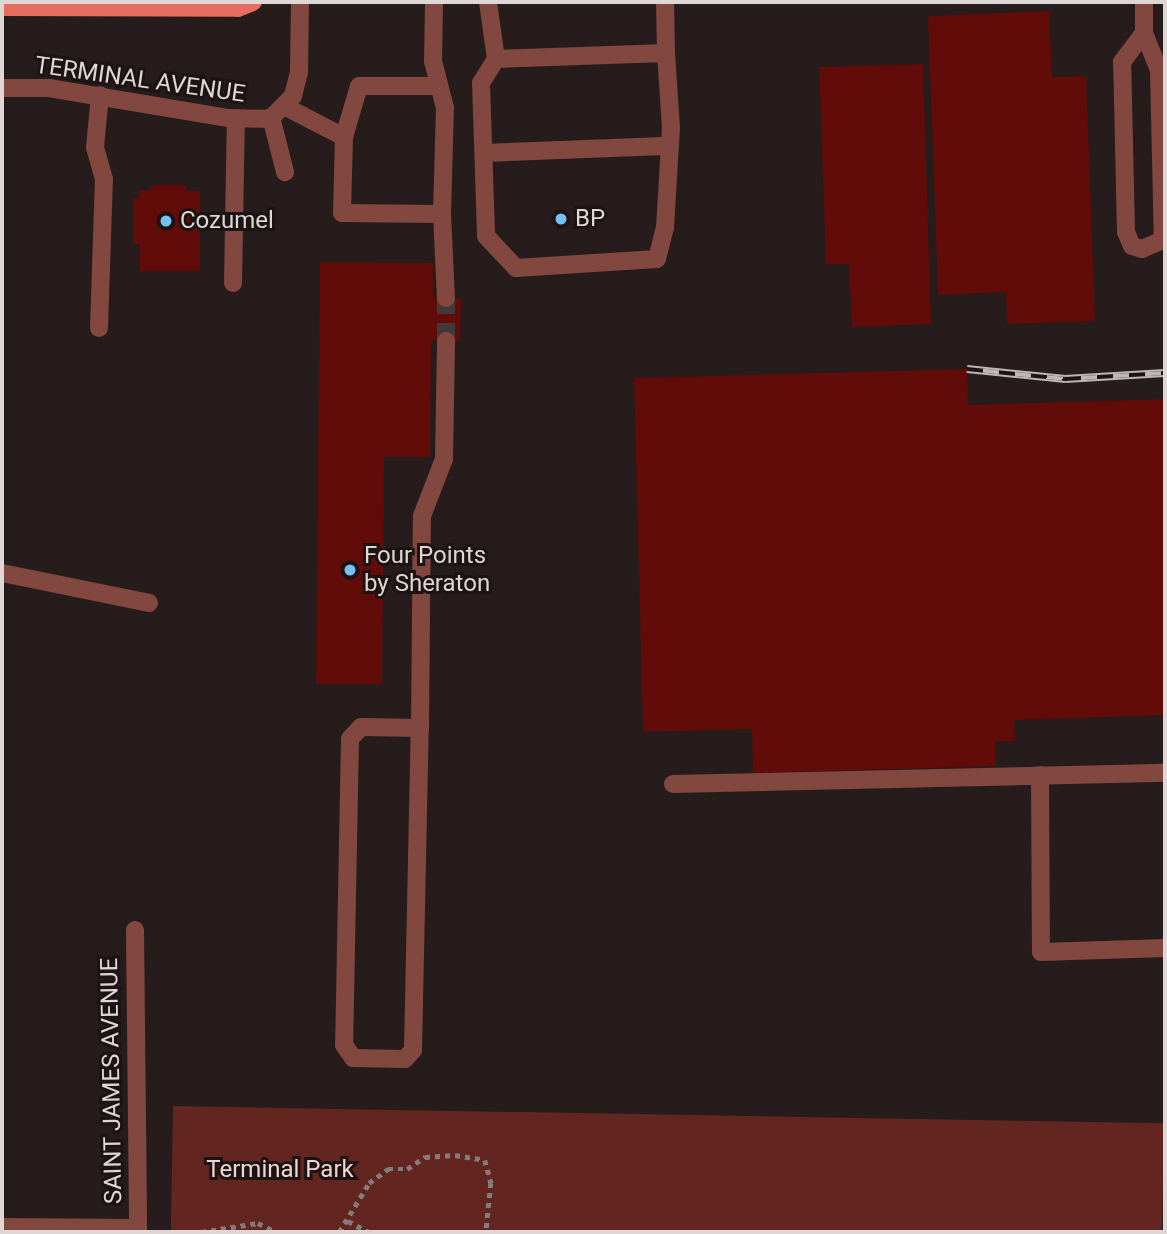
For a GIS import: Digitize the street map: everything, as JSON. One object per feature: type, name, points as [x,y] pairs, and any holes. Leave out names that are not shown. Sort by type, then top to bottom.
[{"type":"main road","points":[[2,7],[238,8],[253,2]]},
{"type":"street","points":[[277,112],[293,96],[299,72],[300,2]]},
{"type":"street","points":[[434,2],[433,61],[445,108],[442,214],[446,298]]},
{"type":"street","points":[[488,2],[496,59],[481,83],[486,236],[516,268],[657,259],[665,228],[670,146],[665,2]]},
{"type":"street","points":[[1144,2],[1144,33],[1159,70],[1163,240],[1156,247],[1142,249],[1132,246],[1126,232],[1122,62],[1144,33]]},
{"type":"street","points":[[496,59],[666,53]]},
{"type":"street","points":[[439,86],[359,86],[344,137],[342,213],[442,214]]},
{"type":"street","name":"TERMINAL AVENUE","points":[[2,88],[100,95],[236,119],[277,112]]},
{"type":"street","points":[[99,328],[104,179],[95,147],[100,95]]},
{"type":"street","points":[[277,112],[344,137]]},
{"type":"street","points":[[277,112],[285,172]]},
{"type":"street","points":[[233,283],[236,119]]},
{"type":"street","points":[[484,153],[670,146]]},
{"type":"street","points":[[420,728],[361,727],[350,739],[344,1045],[353,1058],[405,1059],[413,1050],[420,728],[422,516],[444,459],[446,341]]},
{"type":"street","points":[[2,573],[149,603]]},
{"type":"street","points":[[673,785],[1165,773]]},
{"type":"street","points":[[1040,775],[1041,952],[1165,948]]},
{"type":"street","name":"SAINT JAMES AVENUE","points":[[135,930],[138,1230]]},
{"type":"street","points":[[2,1227],[138,1230]]},
{"type":"path","points":[[339,1232],[369,1183],[388,1169],[407,1169],[425,1157],[455,1155],[485,1160],[491,1183],[486,1232]]},
{"type":"path","points":[[348,1221],[369,1232]]},
{"type":"path","points":[[201,1232],[258,1223],[276,1232]]},
{"type":"green space","name":"Terminal Park","points":[[173,1106],[1164,1123],[1162,1232],[171,1232]]},
{"type":"building","points":[[1049,11],[1052,77],[1086,76],[1095,321],[1007,324],[1006,292],[938,295],[928,16]]},
{"type":"building","points":[[923,64],[931,324],[852,327],[849,264],[826,264],[819,67]]},
{"type":"building","name":"Cozumel","points":[[151,185],[186,185],[186,191],[200,191],[200,271],[140,271],[140,244],[133,244],[133,198],[139,198],[139,190],[151,190]]},
{"type":"building","name":"Four Points by Sheraton","points":[[320,262],[433,263],[433,298],[461,299],[460,341],[431,340],[430,457],[384,457],[382,684],[316,684]]},
{"type":"building","points":[[967,369],[968,405],[1165,399],[1165,715],[1014,720],[1015,741],[995,741],[996,766],[753,773],[752,729],[643,732],[634,378]]},
{"type":"tunnel","points":[[446,298],[446,341]]},
{"type":"railway","points":[[967,369],[1065,379],[1165,373]]},
{"type":"place","name":"BP","points":[[561,219]]},
{"type":"place","name":"Cozumel","points":[[166,221]]},
{"type":"place","name":"Four Points by Sheraton","points":[[350,570]]}]
